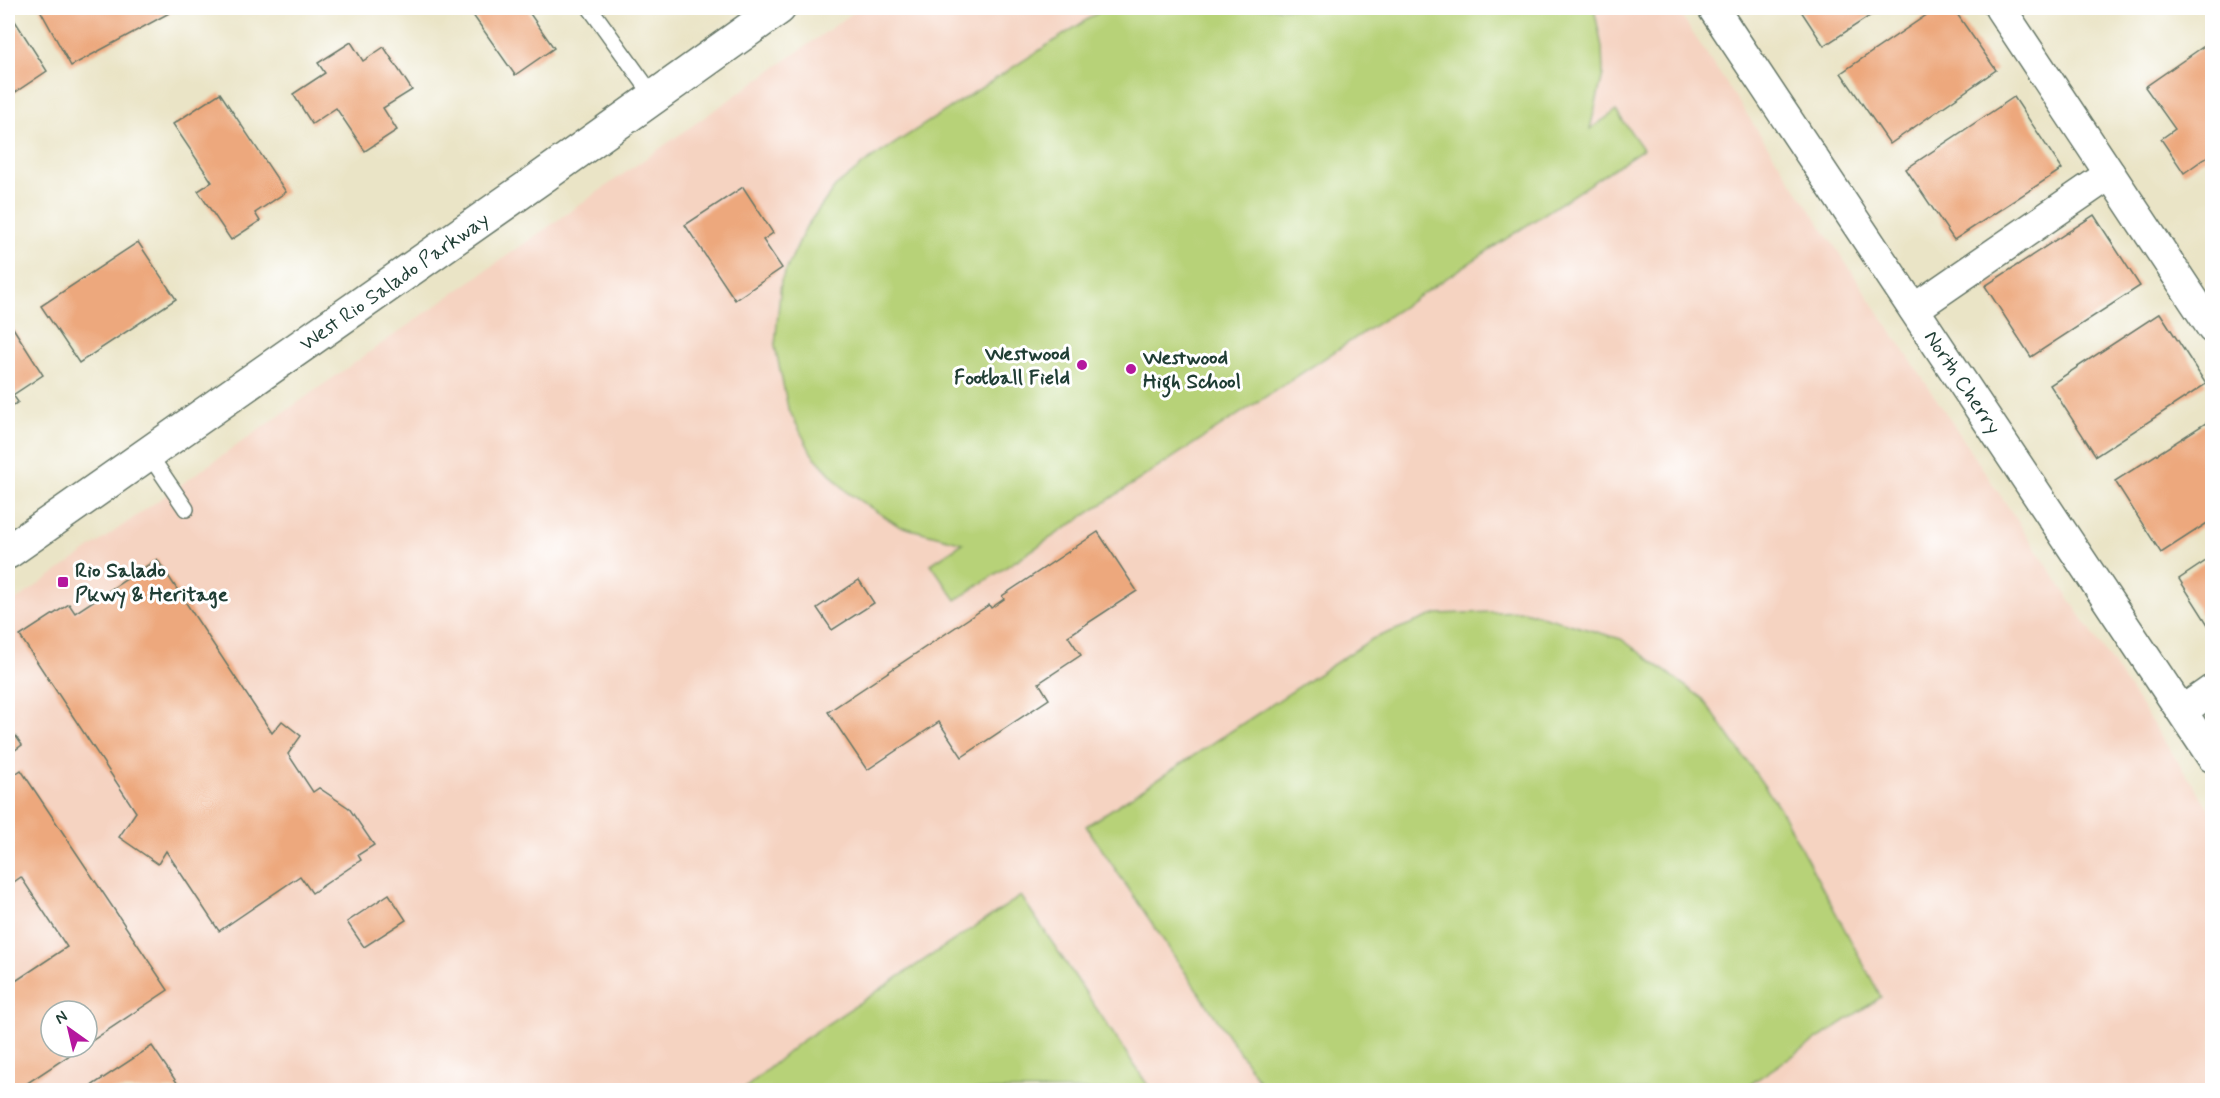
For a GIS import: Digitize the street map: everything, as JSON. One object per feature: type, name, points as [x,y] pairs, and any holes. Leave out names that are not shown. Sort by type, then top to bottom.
[{"type":"main road","name":"West Rio Salado Parkway","points":[[8,552],[779,8]]},
{"type":"street","name":"North Cherry","points":[[1713,8],[2212,757]]},
{"type":"street","points":[[2000,8],[2212,328]]},
{"type":"street","points":[[1914,309],[2110,174]]},
{"type":"street","points":[[2182,711],[2212,690]]},
{"type":"lane","points":[[590,8],[654,97]]},
{"type":"lane","points":[[148,453],[186,509]]},
{"type":"shaded area","name":"Westwood High School","points":[[860,8],[1676,8],[2212,813],[2212,1090],[8,1090],[8,606]]},
{"type":"green space","name":"Westwood Football Field","points":[[1105,8],[1594,8],[1602,47],[1603,74],[1590,129],[1616,111],[1643,149],[956,600],[931,564],[963,543],[899,526],[848,493],[812,454],[788,408],[775,346],[781,281],[806,227],[835,187],[866,162]]},
{"type":"green space","points":[[1524,611],[1621,639],[1703,699],[1779,807],[1881,997],[1741,1090],[1265,1090],[1086,826],[1372,639],[1436,614]]},
{"type":"green space","points":[[1021,896],[1151,1090],[743,1090],[800,1042]]},
{"type":"building","points":[[39,8],[171,8],[173,11],[71,66]]},
{"type":"building","points":[[468,8],[526,8],[554,48],[515,75]]},
{"type":"building","points":[[1799,8],[1882,8],[1824,46]]},
{"type":"building","points":[[1937,8],[1953,8],[1996,70],[1890,144],[1841,73]]},
{"type":"building","points":[[8,10],[47,71],[8,97]]},
{"type":"building","points":[[351,42],[363,61],[384,47],[412,90],[383,108],[397,130],[365,151],[336,108],[312,124],[293,94],[325,73],[318,63]]},
{"type":"building","points":[[2207,44],[2212,53],[2212,153],[2184,173],[2161,139],[2175,129],[2145,87]]},
{"type":"building","points":[[220,93],[286,192],[255,213],[260,221],[231,240],[198,191],[212,182],[173,124]]},
{"type":"building","points":[[2014,97],[2062,169],[1954,240],[1906,169]]},
{"type":"building","points":[[743,187],[773,233],[763,240],[782,268],[735,300],[685,225]]},
{"type":"building","points":[[2094,215],[2140,286],[2031,357],[1985,286]]},
{"type":"building","points":[[138,242],[176,299],[79,363],[41,306]]},
{"type":"building","points":[[2160,313],[2206,384],[2096,456],[2050,385]]},
{"type":"building","points":[[8,320],[43,375],[13,395],[18,402],[8,409]]},
{"type":"building","points":[[2212,419],[2212,520],[2161,553],[2115,481]]},
{"type":"building","points":[[1098,532],[1137,591],[1068,636],[1081,655],[1039,683],[1049,699],[962,757],[939,722],[867,770],[828,712],[989,605],[991,608],[1004,599],[1002,596]]},
{"type":"building","points":[[2212,557],[2212,631],[2179,579]]},
{"type":"building","points":[[157,559],[272,733],[282,721],[301,736],[288,754],[313,792],[319,788],[349,808],[374,845],[358,855],[361,860],[312,893],[300,876],[219,931],[166,851],[158,864],[119,837],[136,812],[20,636],[69,604],[75,613]]},
{"type":"building","points":[[859,580],[874,603],[832,630],[817,608]]},
{"type":"building","points":[[8,725],[22,745],[8,755]]},
{"type":"building","points":[[21,770],[168,990],[99,1036],[99,999],[39,999],[39,1059],[64,1059],[17,1090],[8,1090],[8,986],[67,947],[21,877],[8,886],[8,779]]},
{"type":"building","points":[[389,894],[406,920],[364,947],[347,922]]},
{"type":"building","points":[[152,1046],[182,1090],[85,1090]]},
{"type":"place","name":"Westwood Football Field","points":[[1082,365]]},
{"type":"place","name":"Westwood High School","points":[[1131,369]]},
{"type":"place","name":"Rio Salado Pkwy & Heritage","points":[[63,582]]}]
